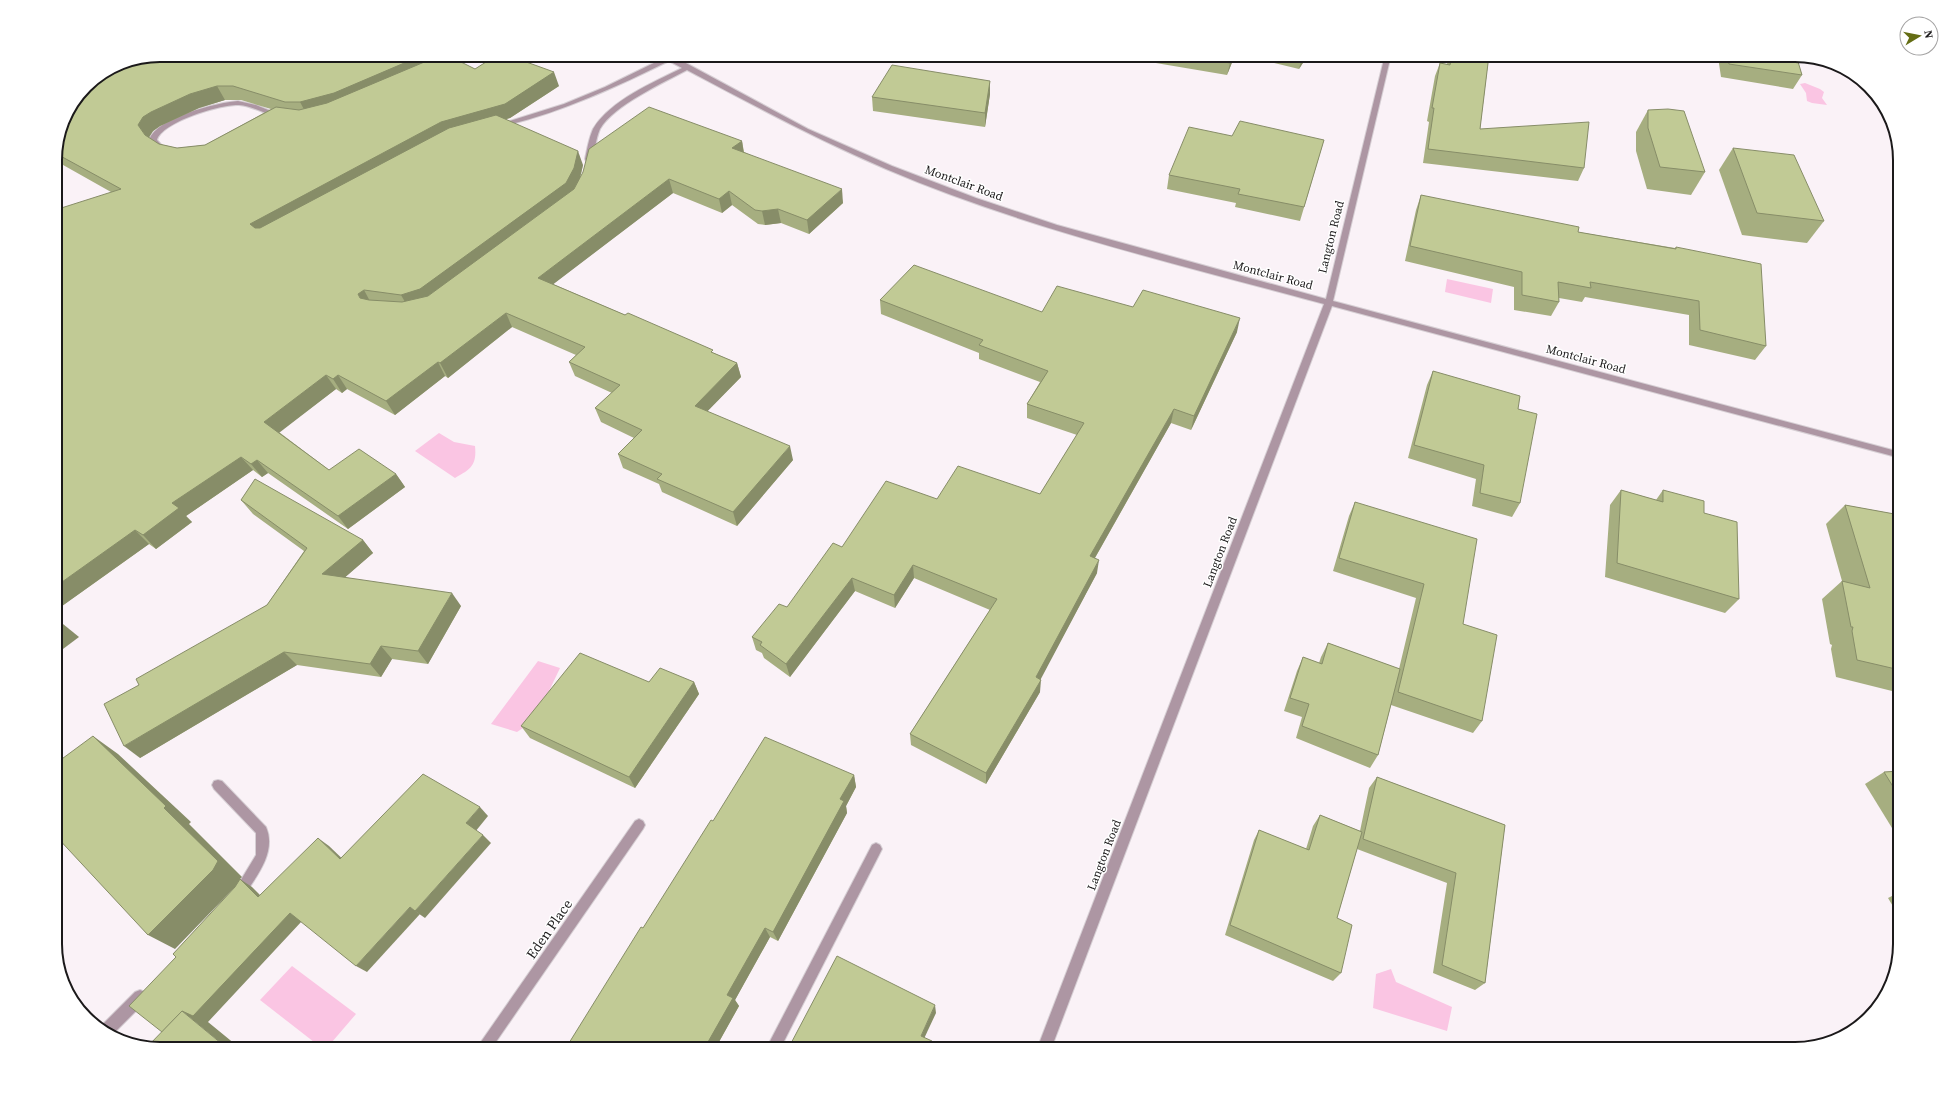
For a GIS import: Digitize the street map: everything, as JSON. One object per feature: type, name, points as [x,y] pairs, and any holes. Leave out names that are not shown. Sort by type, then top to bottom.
[{"type":"street","points":[[442,68],[454,62]]},
{"type":"street","points":[[490,127],[533,118],[581,101],[656,62]]},
{"type":"street","name":"Montclair Road","points":[[676,62],[806,130],[889,168],[973,200],[1054,227],[1328,303],[1893,453]]},
{"type":"street","name":"Langton Road","points":[[1047,1042],[1328,303],[1386,62]]},
{"type":"street","points":[[588,168],[597,129],[604,119],[640,94],[686,68]]},
{"type":"street","points":[[171,155],[157,146],[153,140],[155,134],[162,129],[203,110],[240,103],[282,119]]},
{"type":"street","points":[[218,785],[262,831],[262,856],[242,890],[231,901]]},
{"type":"street","name":"Eden Place","points":[[488,1042],[639,825]]},
{"type":"street","points":[[777,1042],[876,848]]},
{"type":"street","points":[[109,1028],[150,987]]},
{"type":"shaded area","points":[[1805,83],[1824,92],[1822,98],[1827,105],[1807,101],[1806,93],[1800,84]]},
{"type":"shaded area","points":[[1447,279],[1493,289],[1491,303],[1445,292]]},
{"type":"shaded area","points":[[439,433],[454,442],[475,446],[475,458],[472,466],[455,478],[415,451]]},
{"type":"shaded area","points":[[538,661],[560,668],[550,689],[541,716],[517,732],[491,724]]},
{"type":"shaded area","points":[[292,966],[356,1014],[332,1042],[314,1042],[260,1000]]},
{"type":"shaded area","points":[[1391,969],[1396,982],[1452,1007],[1447,1031],[1373,1008],[1376,974]]},
{"type":"building","points":[[160,62],[407,62],[334,93],[300,102],[285,102],[233,86],[217,86],[190,94],[143,117],[138,125],[145,135],[159,144],[177,148],[205,145],[276,107],[299,110],[327,103],[424,62],[461,62],[475,69],[486,62],[526,62],[554,72],[505,104],[441,122],[250,224],[255,228],[260,228],[449,128],[496,115],[578,151],[574,168],[566,183],[420,289],[401,295],[364,290],[358,294],[360,298],[402,302],[428,296],[574,189],[583,172],[589,149],[649,107],[742,141],[732,148],[842,189],[807,220],[778,209],[762,211],[755,210],[729,191],[719,199],[669,179],[538,278],[625,315],[628,313],[713,350],[711,352],[737,363],[695,406],[790,446],[733,512],[657,479],[662,474],[618,454],[642,430],[595,408],[620,385],[569,362],[585,347],[506,313],[440,363],[438,362],[386,401],[338,375],[333,379],[326,375],[264,422],[329,470],[359,449],[396,474],[338,516],[257,460],[251,464],[241,457],[172,503],[179,508],[143,535],[135,530],[62,582],[62,208],[121,189],[62,157],[62,154],[67,128],[82,100],[95,86],[111,75],[128,67]]},
{"type":"building","points":[[1451,62],[1488,62],[1480,129],[1589,122],[1584,168],[1428,149],[1434,108],[1432,108],[1440,63],[1450,65]]},
{"type":"building","points":[[1729,62],[1798,62],[1802,75],[1729,64]]},
{"type":"building","points":[[892,65],[990,81],[985,113],[872,97]]},
{"type":"building","points":[[1668,109],[1684,111],[1705,172],[1660,167],[1648,128],[1648,110]]},
{"type":"building","points":[[1240,121],[1324,140],[1304,207],[1238,194],[1240,189],[1169,175],[1189,127],[1232,136]]},
{"type":"building","points":[[1733,148],[1794,155],[1824,221],[1757,213]]},
{"type":"building","points":[[1421,195],[1579,227],[1578,232],[1676,249],[1676,247],[1761,264],[1766,346],[1700,330],[1699,301],[1590,282],[1591,288],[1558,282],[1559,302],[1522,295],[1522,272],[1410,246]]},
{"type":"building","points":[[914,265],[1042,312],[1057,286],[1133,307],[1143,290],[1240,318],[1194,416],[1174,409],[1090,556],[1099,560],[1036,677],[1041,680],[986,773],[910,734],[997,599],[913,565],[894,595],[852,578],[786,664],[760,645],[762,642],[752,637],[779,604],[787,607],[833,543],[842,547],[886,481],[937,499],[958,466],[1040,494],[1084,423],[1027,404],[1048,371],[979,345],[983,340],[880,300]]},
{"type":"building","points":[[1433,371],[1520,396],[1518,409],[1537,414],[1520,503],[1480,493],[1484,465],[1414,445]]},
{"type":"building","points":[[255,479],[363,540],[322,574],[452,593],[418,651],[381,646],[370,664],[284,652],[124,746],[104,704],[139,685],[136,679],[267,605],[307,548],[241,500]]},
{"type":"building","points":[[1621,490],[1663,502],[1663,490],[1704,501],[1704,513],[1737,522],[1739,599],[1617,563]]},
{"type":"building","points":[[1355,502],[1477,539],[1463,624],[1497,635],[1482,721],[1398,692],[1424,584],[1339,558]]},
{"type":"building","points":[[1845,505],[1893,514],[1893,668],[1857,660],[1852,631],[1853,627],[1851,627],[1842,581],[1870,588]]},
{"type":"building","points":[[1328,643],[1400,669],[1378,755],[1302,726],[1309,704],[1290,698],[1303,657],[1322,664]]},
{"type":"building","points":[[580,653],[649,682],[660,668],[694,682],[629,777],[521,726]]},
{"type":"building","points":[[93,736],[166,806],[164,808],[218,861],[213,870],[148,935],[62,843],[62,759]]},
{"type":"building","points":[[765,737],[854,775],[840,799],[844,801],[773,932],[765,928],[727,995],[733,998],[708,1042],[570,1042],[641,927],[643,928],[711,820],[713,821]]},
{"type":"building","points":[[1893,771],[1893,787],[1884,772]]},
{"type":"building","points":[[423,774],[480,807],[466,823],[483,835],[415,911],[410,907],[356,966],[290,913],[193,1016],[182,1011],[162,1032],[129,1006],[176,957],[173,954],[235,887],[240,879],[258,897],[318,838],[340,859]]},
{"type":"building","points":[[1377,777],[1505,825],[1485,983],[1442,965],[1456,873],[1363,839]]},
{"type":"building","points":[[1320,815],[1362,832],[1337,918],[1352,925],[1341,973],[1230,925],[1259,830],[1309,850]]},
{"type":"building","points":[[837,956],[935,1005],[921,1036],[932,1042],[792,1042]]},
{"type":"building","points":[[182,1011],[220,1042],[160,1042],[152,1041]]}]
